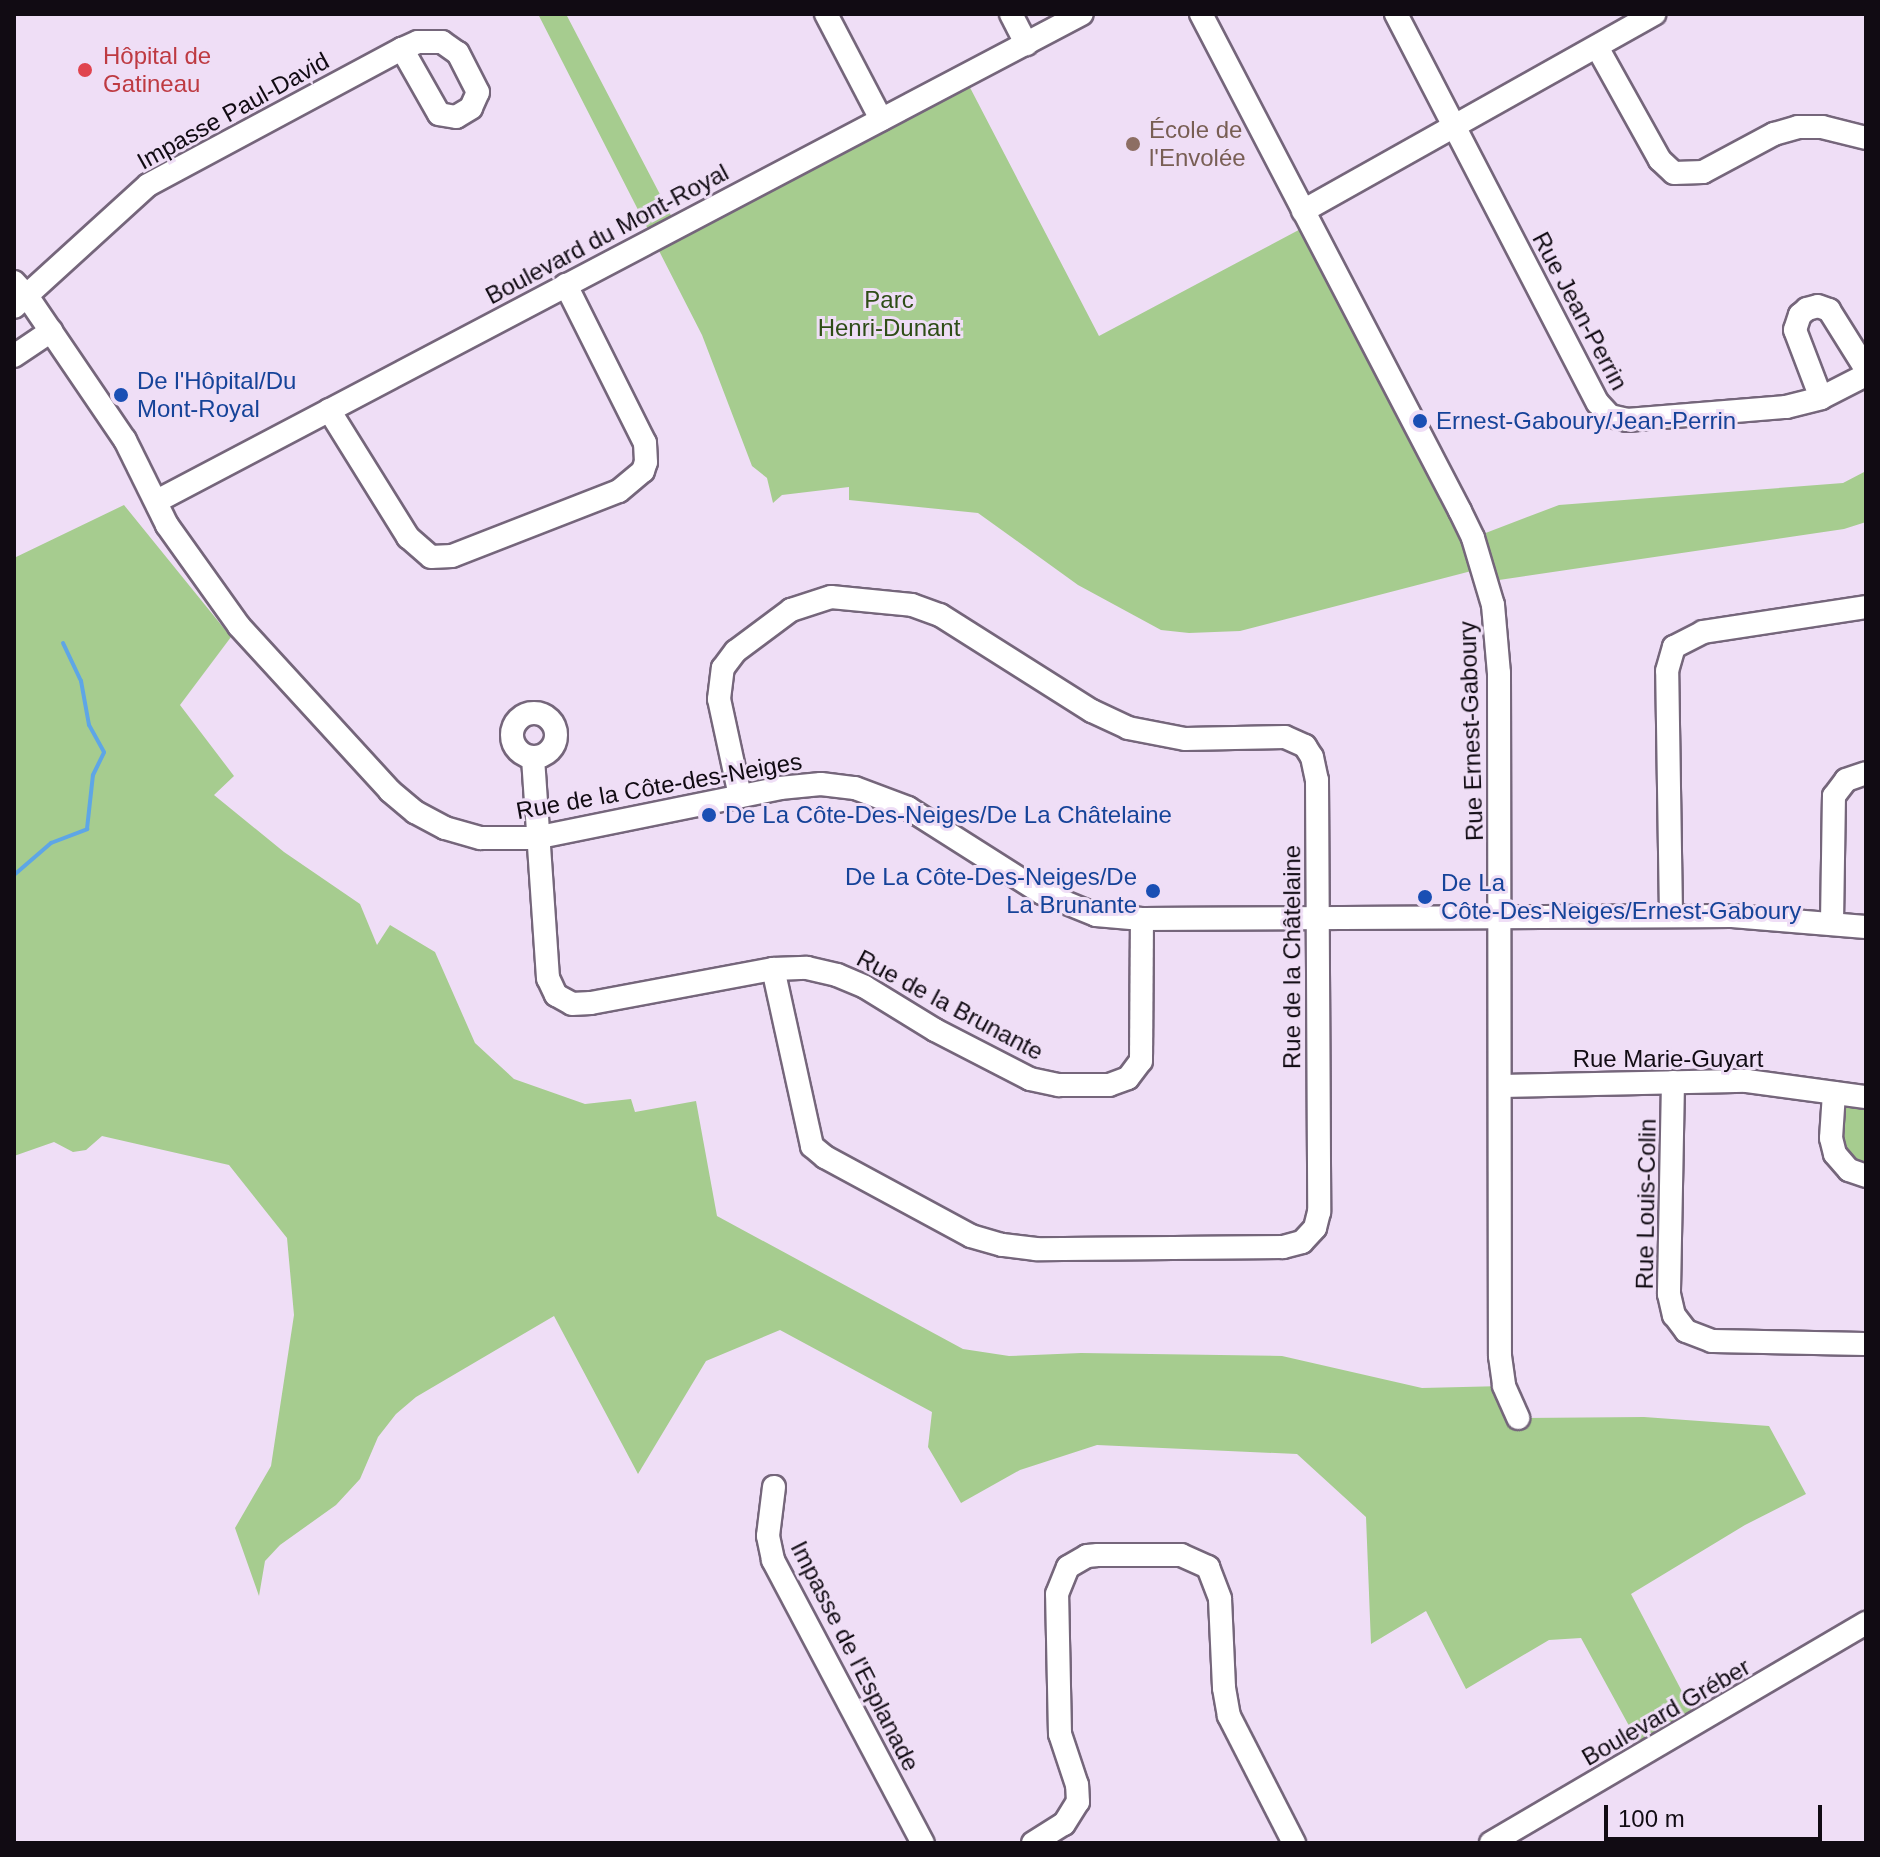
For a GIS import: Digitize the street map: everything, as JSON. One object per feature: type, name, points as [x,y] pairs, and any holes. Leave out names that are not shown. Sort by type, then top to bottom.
[{"type":"street","points":[[826,14],[881,119]]},
{"type":"street","points":[[1011,14],[1026,44]]},
{"type":"street","name":"Boulevard du Mont-Royal","points":[[157,501],[1082,14]]},
{"type":"street","name":"Rue Ernest-Gaboury","points":[[1201,14],[1460,511],[1488,582],[1498,649],[1502,1086],[1500,1356],[1504,1386],[1518,1418]]},
{"type":"street","name":"Rue Jean-Perrin","points":[[1396,14],[1598,403],[1610,416],[1627,420],[1786,407],[1821,398],[1866,372],[1829,310],[1818,306],[1800,315],[1795,330],[1821,398]]},
{"type":"street","points":[[1303,211],[1654,14]]},
{"type":"street","points":[[1597,47],[1660,160],[1674,173],[1703,172],[1774,134],[1798,127],[1822,127],[1866,138]]},
{"type":"street","name":"Impasse Paul-David","points":[[18,295],[148,185],[402,49]]},
{"type":"street","points":[[329,410],[408,537],[431,557],[452,556],[619,491],[643,471],[645,443],[566,285]]},
{"type":"street","name":"Rue de la Côte-des-Neiges","points":[[18,295],[51,331],[125,440],[167,525],[239,626],[401,801],[430,821],[464,834],[498,839],[535,838],[740,796],[821,784],[870,792],[908,808],[1060,903],[1096,915],[1142,919],[1671,915],[1832,922],[1866,927]]},
{"type":"street","points":[[14,356],[51,331]]},
{"type":"street","name":"Rue de la Châtelaine","points":[[740,796],[719,699],[720,677],[729,659],[791,610],[809,601],[845,596],[912,605],[951,620],[1092,711],[1128,728],[1185,739],[1285,737],[1305,746],[1312,757],[1317,780],[1319,1212],[1309,1236],[1283,1247],[1036,1249],[1002,1245],[971,1236],[825,1157],[809,1139],[773,969]]},
{"type":"street","points":[[1671,915],[1667,671],[1674,647],[1692,634],[1866,607]]},
{"type":"street","name":"Rue de la Brunante","points":[[533,758],[535,838],[548,978],[551,988],[563,1000],[582,1005],[773,969],[807,968],[852,981],[935,1030],[1030,1079],[1059,1085],[1109,1085],[1128,1078],[1141,1061],[1142,919]]},
{"type":"street","points":[[1832,922],[1834,796],[1846,780],[1866,773]]},
{"type":"street","name":"Rue Marie-Guyart","points":[[1502,1086],[1747,1081],[1866,1097]]},
{"type":"street","name":"Rue Louis-Colin","points":[[1673,1082],[1669,1294],[1674,1315],[1686,1331],[1712,1341],[1866,1344]]},
{"type":"street","points":[[1834,1093],[1831,1138],[1835,1154],[1849,1170],[1866,1176]]},
{"type":"street","name":"Impasse de l'Esplanade","points":[[774,1487],[768,1536],[773,1560],[923,1843]]},
{"type":"street","points":[[1033,1843],[1070,1818],[1079,1793],[1060,1734],[1059,1584],[1068,1567],[1087,1556],[1181,1555],[1208,1567],[1220,1599],[1224,1688],[1229,1716],[1294,1843]]},
{"type":"street","name":"Boulevard Gréber","points":[[1491,1843],[1866,1623]]},
{"type":"green space","name":"Parc Henri-Dunant","points":[[538,14],[566,14],[677,227],[964,76],[1099,336],[1310,224],[1483,568],[1240,631],[1189,633],[1161,630],[1078,585],[978,513],[849,500],[849,487],[782,495],[773,503],[767,478],[752,466],[702,335]]},
{"type":"green space","points":[[1866,471],[1866,522],[1844,529],[1499,580],[1483,534],[1559,505],[1843,483]]},
{"type":"green space","points":[[124,505],[231,637],[180,705],[234,776],[214,795],[284,852],[360,904],[377,945],[390,925],[435,952],[475,1043],[514,1079],[585,1104],[631,1099],[635,1112],[696,1101],[717,1216],[963,1349],[1009,1356],[1081,1353],[1282,1356],[1422,1388],[1504,1386],[1518,1418],[1644,1417],[1769,1426],[1806,1494],[1745,1525],[1631,1594],[1699,1724],[1645,1755],[1581,1638],[1549,1640],[1466,1689],[1426,1611],[1371,1644],[1366,1517],[1297,1454],[1097,1445],[1020,1470],[961,1503],[928,1447],[932,1412],[780,1330],[706,1361],[638,1474],[554,1316],[416,1397],[396,1414],[378,1437],[360,1479],[336,1505],[280,1545],[265,1561],[259,1596],[235,1528],[271,1466],[294,1315],[287,1238],[229,1165],[102,1136],[86,1150],[73,1152],[54,1142],[14,1156],[14,558]]},
{"type":"green space","points":[[1834,1093],[1866,1097],[1866,1176],[1842,1165]]},
{"type":"waterway","points":[[14,875],[51,843],[87,829],[93,775],[104,752],[89,725],[81,681],[63,643]]},
{"type":"place","name":"Hôpital de Gatineau","points":[[85,70]]},
{"type":"place","name":"École de l'Envolée","points":[[1133,144]]},
{"type":"place","name":"De l'Hôpital/Du Mont-Royal","points":[[121,395]]},
{"type":"place","name":"Ernest-Gaboury/Jean-Perrin","points":[[1420,421]]},
{"type":"place","name":"De La Côte-Des-Neiges/De La Châtelaine","points":[[709,815]]},
{"type":"place","name":"De La Côte-Des-Neiges/De La Brunante","points":[[1153,891]]},
{"type":"place","name":"De La Côte-Des-Neiges/Ernest-Gaboury","points":[[1425,897]]}]
